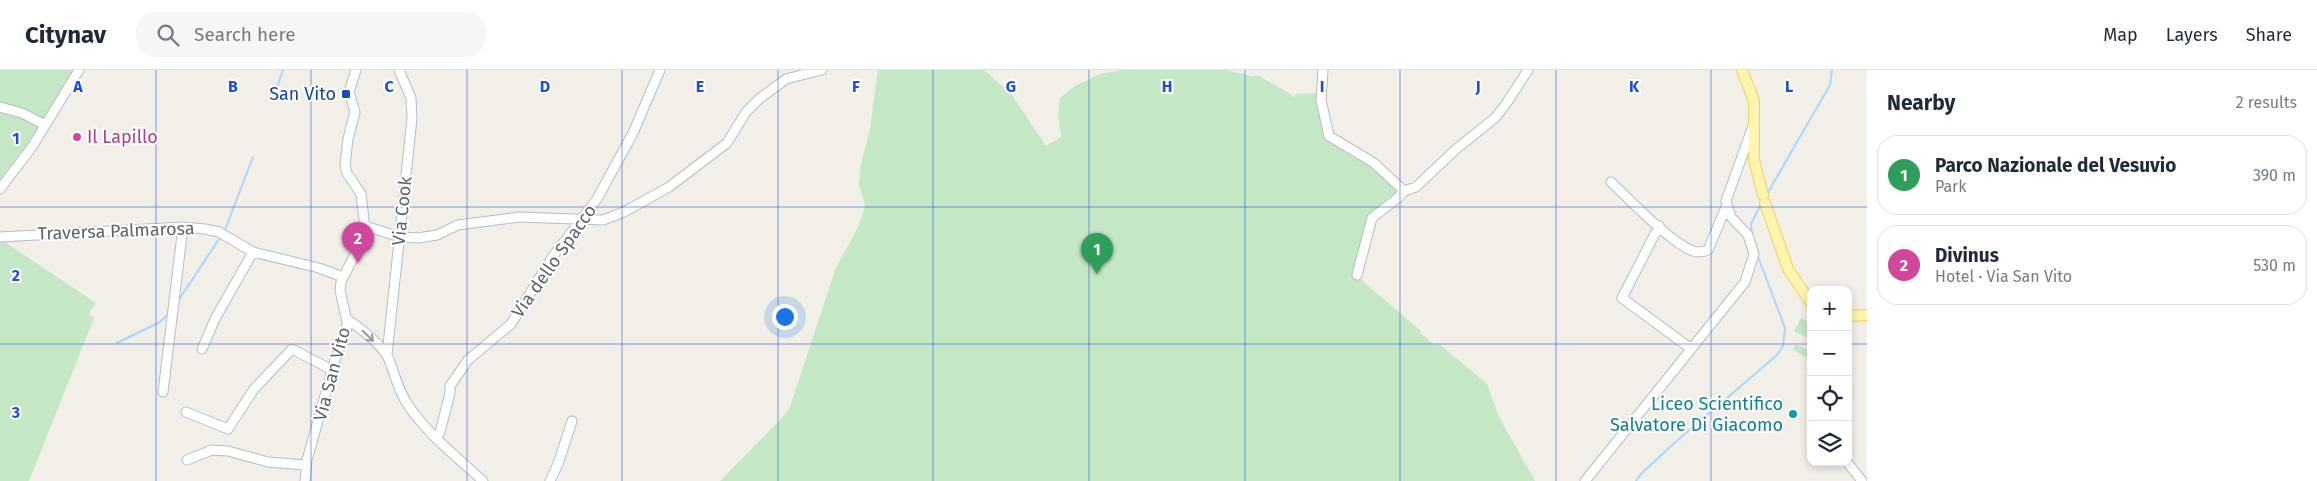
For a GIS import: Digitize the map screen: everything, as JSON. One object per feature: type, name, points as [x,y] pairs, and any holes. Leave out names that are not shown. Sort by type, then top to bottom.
[{"type":"main road","points":[[1742,70],[1753,96],[1755,120],[1754,160],[1764,199],[1785,262],[1794,280],[1807,298]]},
{"type":"main road","points":[[1794,280],[1807,291]]},
{"type":"main road","points":[[1852,310],[1867,309]]},
{"type":"main road","points":[[1852,316],[1867,315]]},
{"type":"street","points":[[1,185],[22,162],[79,70]]},
{"type":"street","name":"Via San Vito","points":[[305,481],[306,465],[332,370],[347,328],[347,319],[340,290],[343,278],[359,246],[364,226],[361,194],[347,173],[346,165],[348,139],[355,112],[349,92],[356,70]]},
{"type":"street","name":"Via Cook","points":[[387,355],[412,111],[411,98],[399,70]]},
{"type":"street","name":"Via dello Spacco","points":[[436,438],[440,432],[452,383],[468,360],[511,324],[553,256],[597,199],[633,133],[660,70]]},
{"type":"street","points":[[364,226],[400,237],[428,238],[458,225],[519,217],[580,220],[603,220],[610,218],[669,187],[727,143],[746,112],[786,78],[822,70]]},
{"type":"street","points":[[1323,70],[1321,100],[1329,136],[1374,163],[1404,191]]},
{"type":"street","points":[[1357,274],[1372,218],[1399,198],[1404,191],[1416,186],[1455,150],[1495,118],[1528,70]]},
{"type":"street","points":[[0,107],[22,113],[45,125]]},
{"type":"street","points":[[1611,182],[1660,226],[1693,252],[1708,250],[1726,207],[1726,200],[1755,120]]},
{"type":"street","points":[[1585,481],[1690,348],[1745,282],[1754,254],[1748,234],[1731,217],[1726,207]]},
{"type":"street","points":[[1660,226],[1622,298],[1690,348]]},
{"type":"street","points":[[163,392],[183,227]]},
{"type":"street","name":"Traversa Palmarosa","points":[[0,237],[183,227],[205,229],[222,234],[252,252],[319,268],[343,278]]},
{"type":"street","points":[[202,349],[215,319],[252,252]]},
{"type":"street","points":[[347,319],[387,355],[403,397],[415,414],[436,438],[483,481]]},
{"type":"street","points":[[186,412],[228,429],[254,388],[292,349],[332,370]]},
{"type":"street","points":[[550,481],[558,464],[572,421]]},
{"type":"street","points":[[187,460],[212,450],[228,451],[268,462],[306,465]]},
{"type":"street","points":[[1850,466],[1862,481]]},
{"type":"green space","points":[[0,70],[81,70],[14,177],[0,194]]},
{"type":"green space","points":[[878,70],[984,70],[1012,95],[1046,146],[1061,137],[1058,114],[1060,98],[1075,86],[1100,74],[1123,70],[1227,70],[1254,77],[1258,75],[1294,97],[1296,94],[1317,93],[1325,98],[1328,111],[1326,112],[1336,137],[1403,188],[1373,222],[1359,278],[1421,331],[1420,333],[1435,345],[1438,343],[1487,384],[1498,415],[1535,481],[720,481],[782,418],[790,407],[835,270],[858,227],[863,213],[865,205],[859,185],[860,168],[870,129]]},
{"type":"green space","points":[[0,239],[96,303],[89,313],[94,318],[29,481],[0,481]]},
{"type":"green space","points":[[1801,318],[1807,321],[1807,338],[1794,331]]},
{"type":"green space","points":[[1796,344],[1807,350],[1807,355],[1806,357],[1793,350]]},
{"type":"waterway","points":[[276,90],[283,70]]},
{"type":"waterway","points":[[1767,194],[1830,85],[1832,70]]},
{"type":"waterway","points":[[225,230],[253,157]]},
{"type":"waterway","points":[[1752,235],[1751,224],[1761,204]]},
{"type":"waterway","points":[[178,301],[219,239]]},
{"type":"waterway","points":[[1636,481],[1672,445],[1777,355],[1783,346],[1785,328],[1757,254]]},
{"type":"waterway","points":[[117,343],[160,322],[169,313]]},
{"type":"place","name":"San Vito","points":[[346,94]]},
{"type":"place","name":"Il Lapillo","points":[[77,137]]},
{"type":"place","name":"Divinus","points":[[358,263]]},
{"type":"place","name":"Parco Nazionale del Vesuvio","points":[[1097,274]]},
{"type":"place","name":"Liceo Scientifico Salvatore Di Giacomo","points":[[1793,414]]}]
